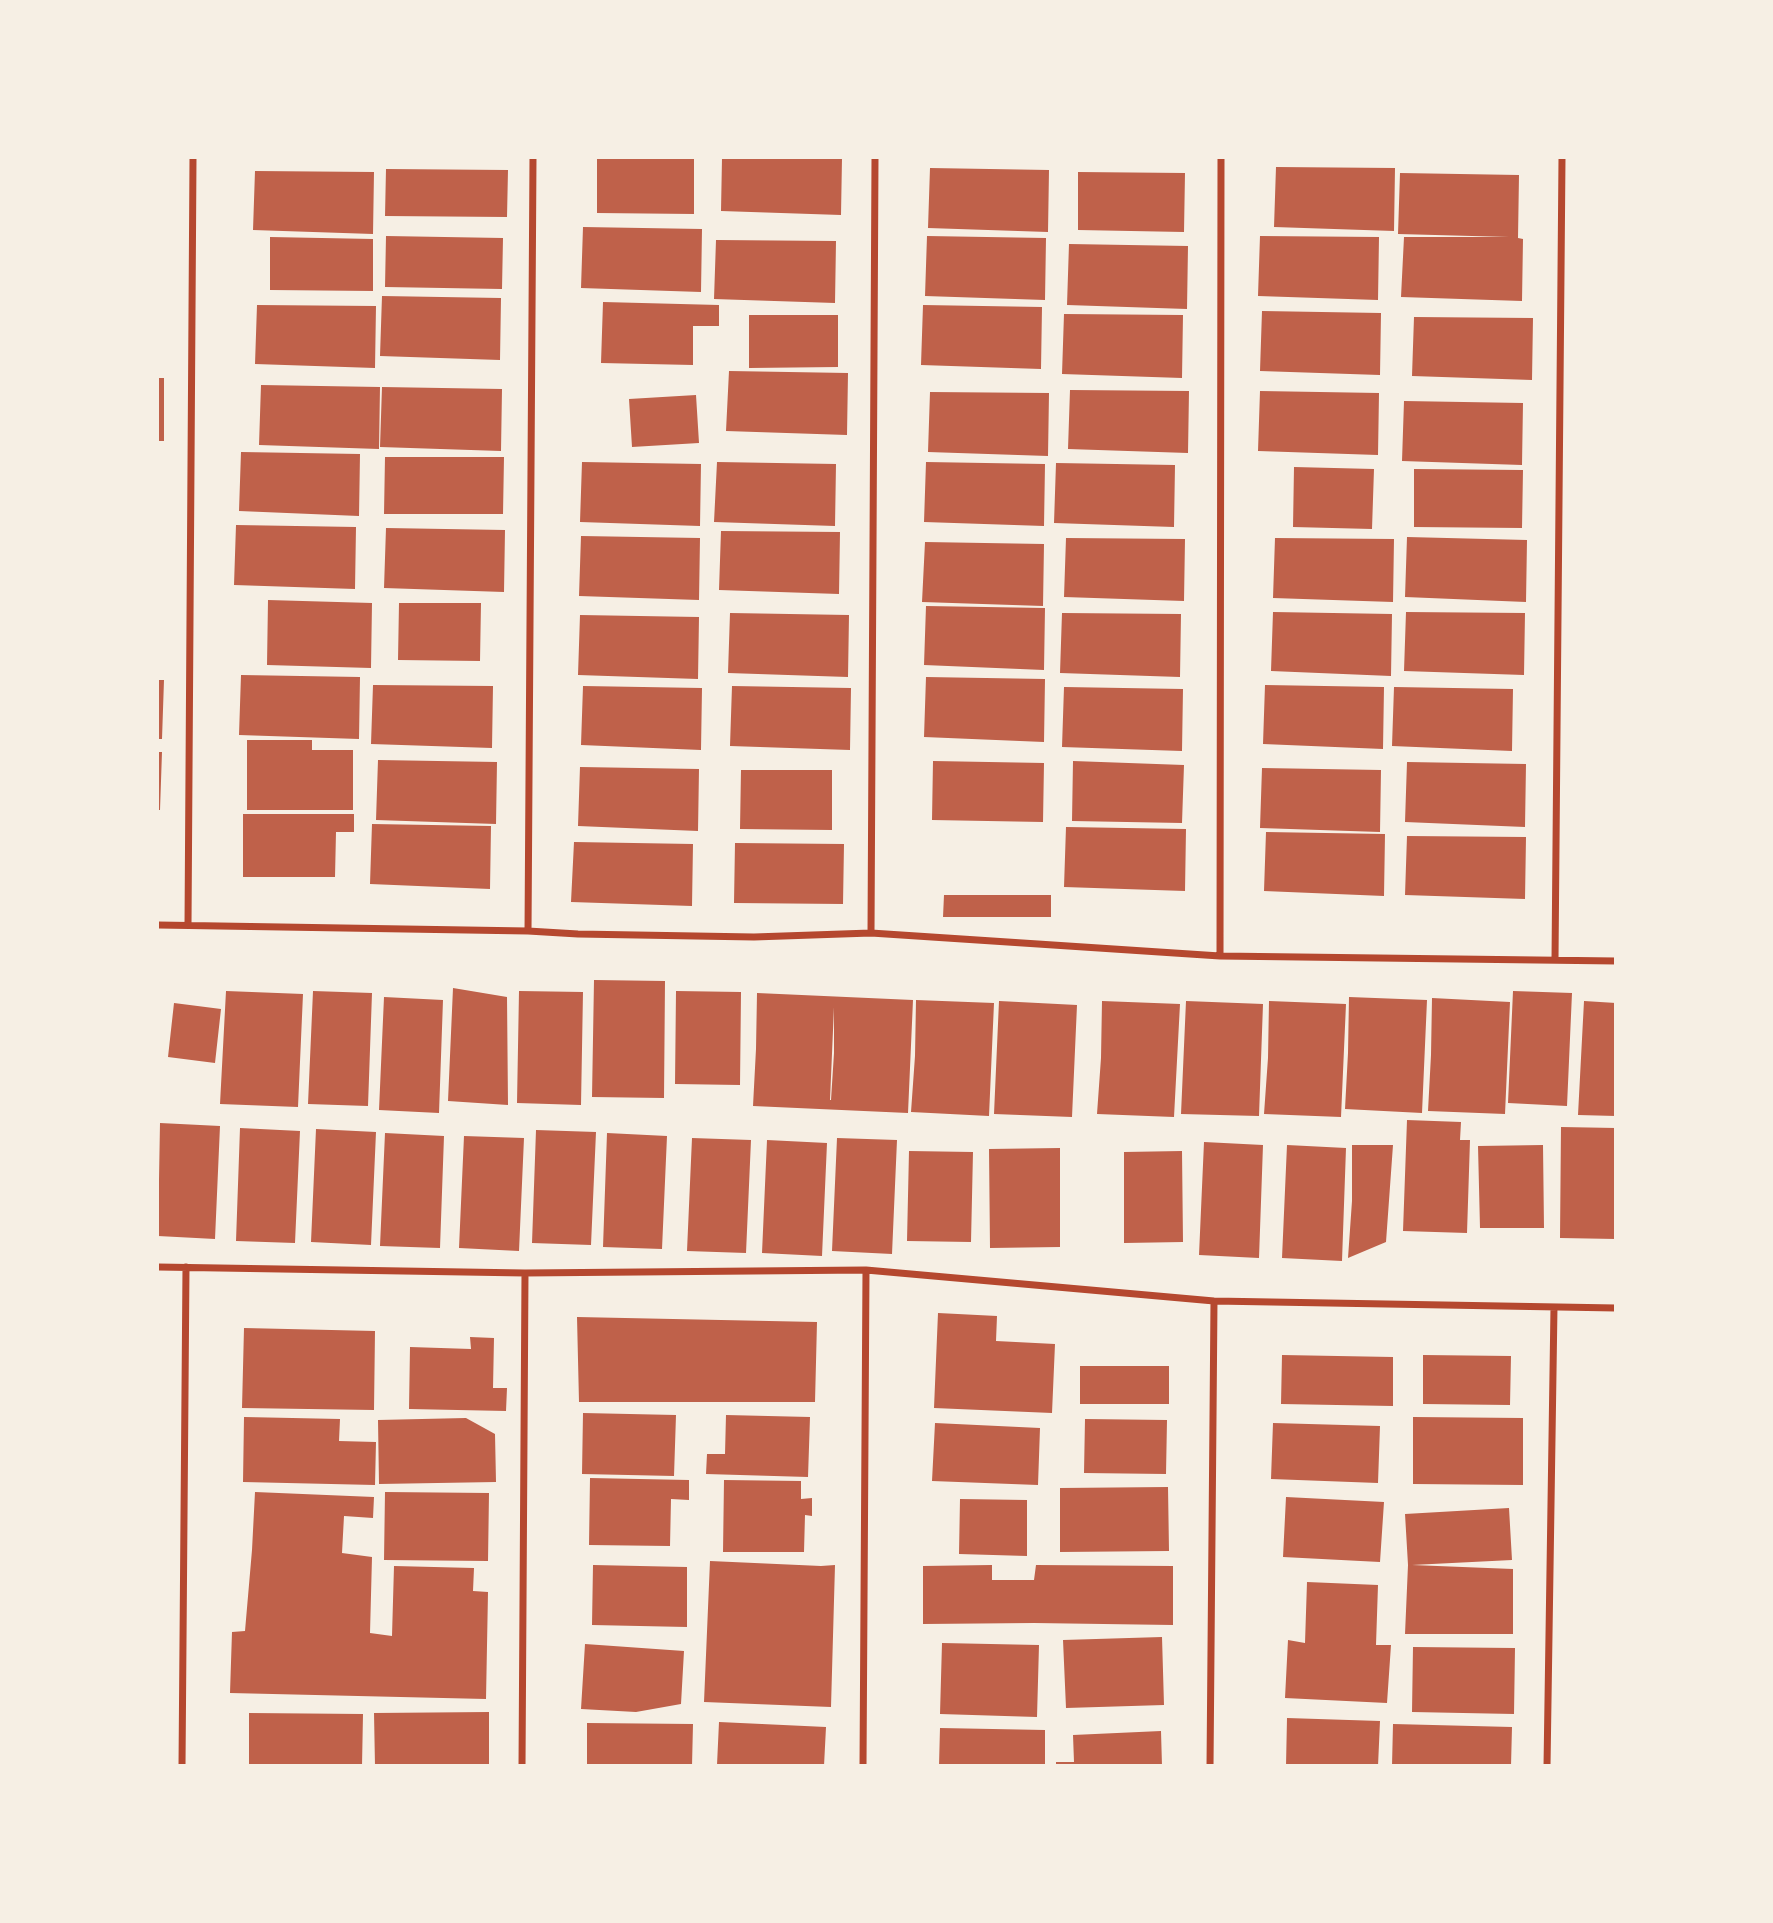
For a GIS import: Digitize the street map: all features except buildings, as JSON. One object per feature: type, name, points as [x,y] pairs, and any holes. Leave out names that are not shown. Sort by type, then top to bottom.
[{"type":"street","points":[[188,925],[193,158]]},
{"type":"street","points":[[528,931],[533,158]]},
{"type":"street","points":[[871,933],[875,158]]},
{"type":"street","points":[[1220,956],[1221,158]]},
{"type":"street","points":[[1555,960],[1562,158]]},
{"type":"street","points":[[158,925],[754,937],[871,933],[1220,956],[1615,961]]},
{"type":"street","points":[[158,1267],[525,1273],[866,1270],[1214,1301],[1615,1308]]},
{"type":"street","points":[[182,1766],[186,1268]]},
{"type":"street","points":[[863,1766],[866,1270]]},
{"type":"street","points":[[522,1766],[525,1273]]},
{"type":"street","points":[[1210,1766],[1214,1301]]},
{"type":"street","points":[[1548,1766],[1554,1307]]}]
